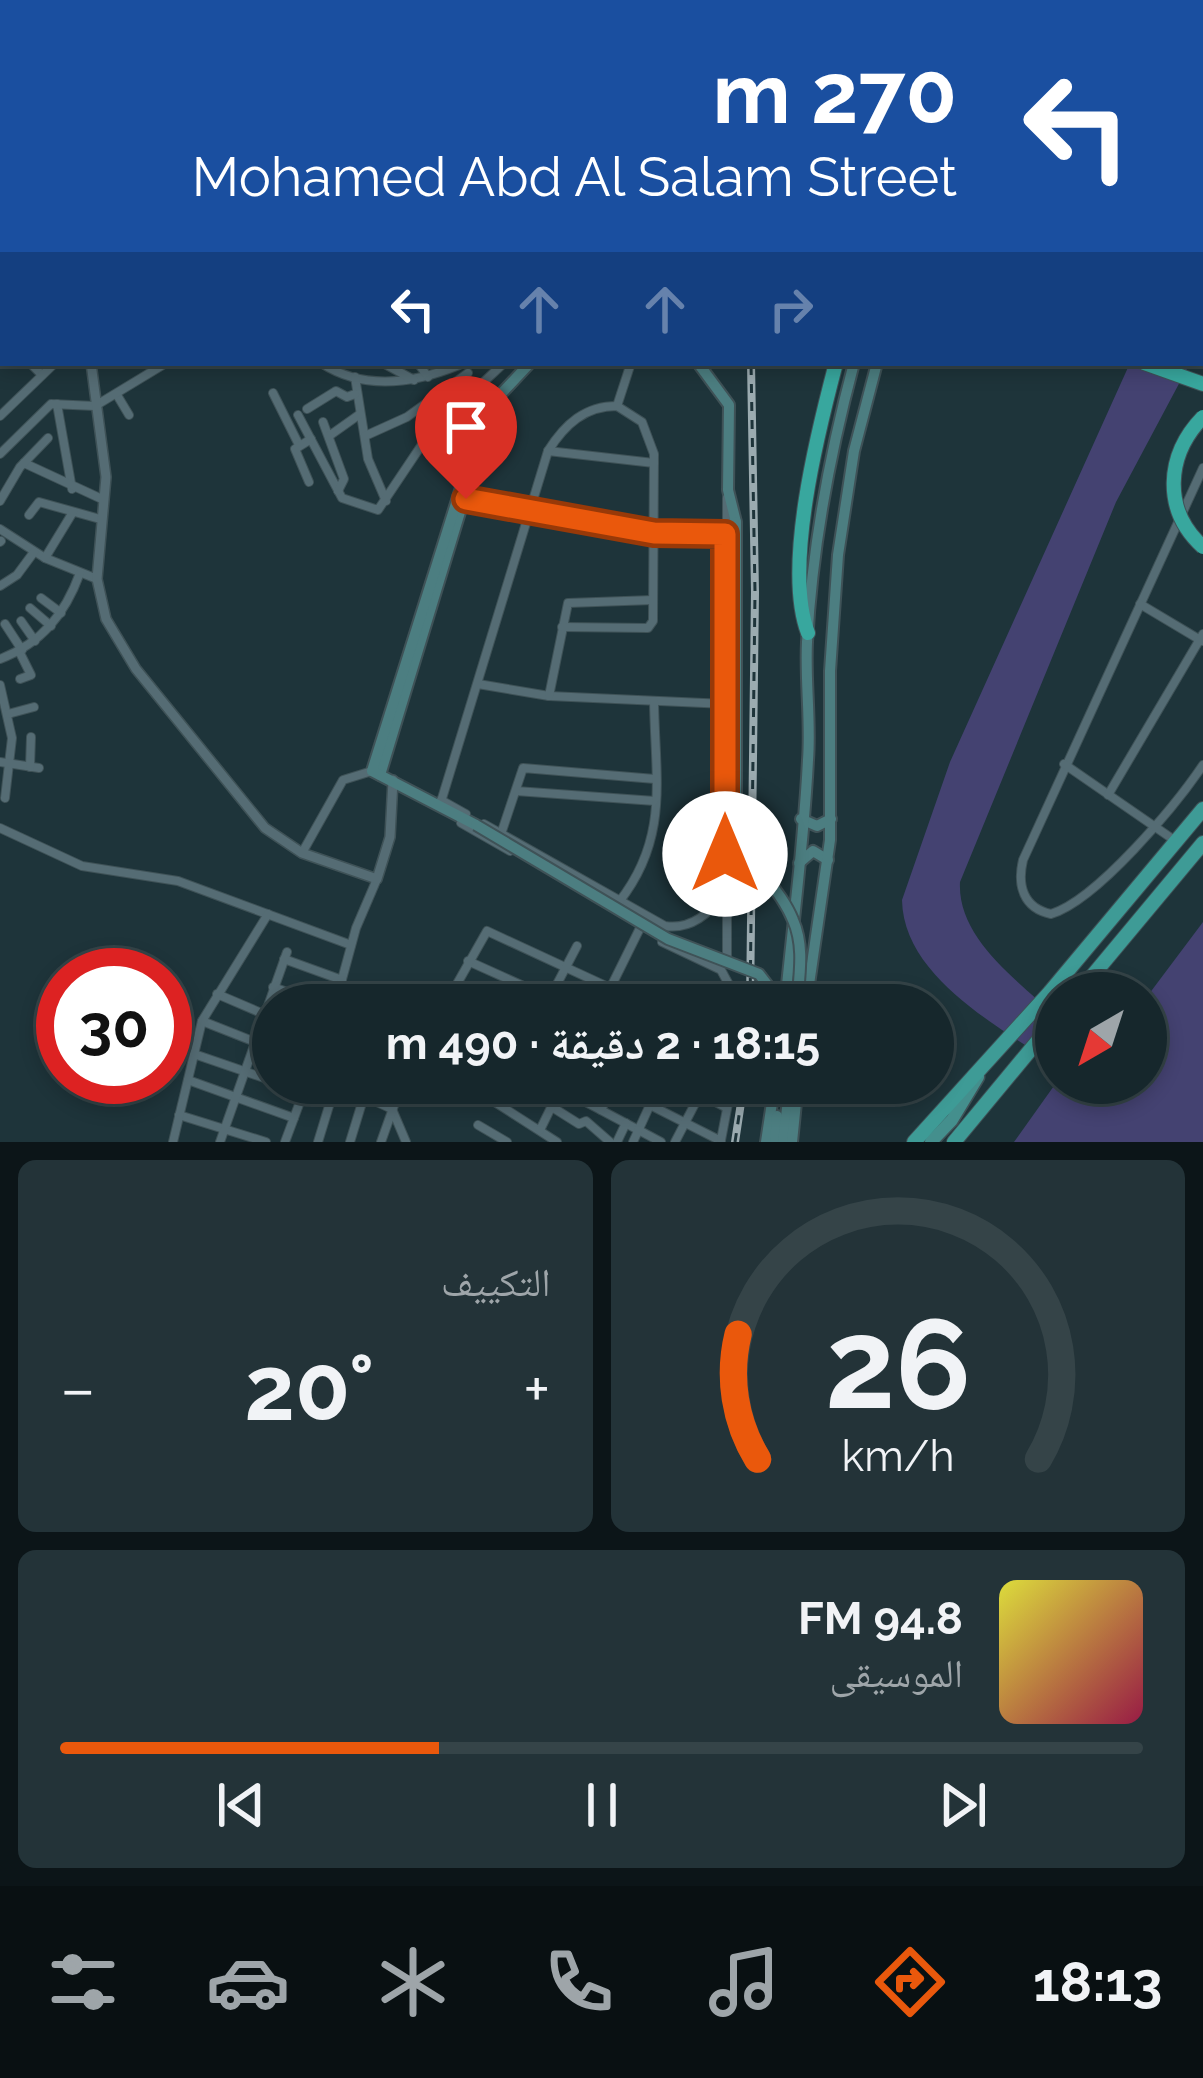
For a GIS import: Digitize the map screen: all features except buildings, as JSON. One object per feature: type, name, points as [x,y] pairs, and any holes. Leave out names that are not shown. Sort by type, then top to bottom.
[{"type":"highway","points":[[808,633],[798,580],[817,441],[835,366]]},
{"type":"highway","points":[[1152,366],[1203,384]]},
{"type":"highway","points":[[1203,417],[1182,445],[1172,480],[1178,514],[1203,547]]},
{"type":"highway","points":[[914,1142],[1050,992],[1203,809]]},
{"type":"highway","points":[[1096,972],[1203,843]]},
{"type":"highway","points":[[954,1142],[1035,1045]]},
{"type":"main road","points":[[376,773],[485,411],[527,366]]},
{"type":"main road","points":[[700,366],[730,405],[728,490],[736,522],[737,829],[797,930],[799,984]]},
{"type":"main road","points":[[787,984],[798,916],[809,747],[808,633],[826,486],[853,366]]},
{"type":"main road","points":[[809,984],[831,819],[829,707],[836,575],[854,451],[876,366]]},
{"type":"main road","points":[[376,773],[495,397]]},
{"type":"main road","points":[[376,773],[440,802],[668,939],[759,974],[767,984]]},
{"type":"main road","points":[[801,819],[817,826],[831,819]]},
{"type":"main road","points":[[799,863],[813,851],[828,860]]},
{"type":"main road","points":[[931,1142],[960,1108],[981,1070]]},
{"type":"main road","points":[[775,1142],[782,1104]]},
{"type":"main road","points":[[788,1104],[793,1142]]},
{"type":"street","points":[[33,366],[42,375]]},
{"type":"street","points":[[0,415],[52,366]]},
{"type":"street","points":[[92,366],[104,461],[97,579],[106,619],[136,670],[250,812],[302,853],[377,879]]},
{"type":"street","points":[[0,454],[26,434],[51,404],[94,406],[161,366]]},
{"type":"street","points":[[328,366],[355,377],[415,380],[454,366]]},
{"type":"street","points":[[389,366],[415,380]]},
{"type":"street","points":[[420,366],[428,377]]},
{"type":"street","points":[[461,366],[495,397]]},
{"type":"street","points":[[383,504],[431,430],[499,366]]},
{"type":"street","points":[[617,406],[630,366]]},
{"type":"street","points":[[365,436],[407,417],[468,373]]},
{"type":"street","points":[[355,377],[355,394],[383,504]]},
{"type":"street","points":[[340,495],[302,412],[336,391],[347,397],[355,394]]},
{"type":"street","points":[[273,393],[299,445]]},
{"type":"street","points":[[117,394],[129,415]]},
{"type":"street","points":[[57,404],[72,489]]},
{"type":"street","points":[[440,802],[548,451],[577,418],[602,406],[617,406],[642,422],[654,463],[653,621],[648,628],[562,627]]},
{"type":"street","points":[[329,436],[360,414]]},
{"type":"street","points":[[322,422],[344,483],[340,495]]},
{"type":"street","points":[[26,434],[39,448]]},
{"type":"street","points":[[0,502],[24,463],[48,438]]},
{"type":"street","points":[[309,482],[296,452],[311,439]]},
{"type":"street","points":[[548,451],[654,463]]},
{"type":"street","points":[[24,463],[104,500]]},
{"type":"street","points":[[1203,468],[1023,860],[1020,887],[1034,907],[1051,914],[1075,900],[1157,829],[1203,765]]},
{"type":"street","points":[[724,984],[728,490]]},
{"type":"street","points":[[340,495],[383,504]]},
{"type":"street","points":[[466,499],[654,533],[725,534]]},
{"type":"street","points":[[29,515],[38,502],[100,519]]},
{"type":"street","points":[[45,558],[73,512]]},
{"type":"street","points":[[2,526],[34,552],[97,579]]},
{"type":"street","points":[[0,586],[17,575],[34,552]]},
{"type":"street","points":[[0,659],[51,626],[80,573]]},
{"type":"street","points":[[41,598],[62,613]]},
{"type":"street","points":[[549,696],[572,600],[653,600]]},
{"type":"street","points":[[1108,795],[1202,638],[1140,604]]},
{"type":"street","points":[[30,608],[51,626]]},
{"type":"street","points":[[21,621],[35,640]]},
{"type":"street","points":[[5,624],[31,675],[20,680]]},
{"type":"street","points":[[0,685],[5,798]]},
{"type":"street","points":[[478,685],[549,696],[726,704]]},
{"type":"street","points":[[619,902],[650,852],[656,801],[654,701]]},
{"type":"street","points":[[4,708],[34,707]]},
{"type":"street","points":[[4,763],[34,768],[32,737]]},
{"type":"street","points":[[1064,764],[1178,843]]},
{"type":"street","points":[[501,834],[526,767],[655,779]]},
{"type":"street","points":[[302,853],[343,780],[376,773]]},
{"type":"street","points":[[341,984],[390,837],[393,780]]},
{"type":"street","points":[[516,791],[656,801]]},
{"type":"street","points":[[440,802],[646,917],[676,928],[708,912],[725,892]]},
{"type":"street","points":[[440,802],[455,819],[727,975],[731,984]]},
{"type":"street","points":[[0,828],[82,866],[178,881],[351,945]]},
{"type":"street","points":[[192,1063],[202,1021],[268,914]]},
{"type":"street","points":[[612,984],[646,917]]},
{"type":"street","points":[[456,984],[487,932],[605,984]]},
{"type":"street","points":[[558,984],[577,946]]},
{"type":"street","points":[[274,984],[285,956],[342,980]]},
{"type":"street","points":[[468,961],[513,984]]},
{"type":"street","points":[[217,994],[252,1009]]},
{"type":"street","points":[[202,1021],[252,1040]]},
{"type":"street","points":[[220,1142],[252,1046]]},
{"type":"street","points":[[194,1054],[252,1075]]},
{"type":"street","points":[[192,1082],[294,1118]]},
{"type":"street","points":[[173,1142],[181,1104]]},
{"type":"street","points":[[285,1142],[299,1104]]},
{"type":"street","points":[[317,1142],[329,1104]]},
{"type":"street","points":[[350,1142],[362,1104]]},
{"type":"street","points":[[381,1104],[392,1109],[406,1142]]},
{"type":"street","points":[[381,1142],[394,1104]]},
{"type":"street","points":[[501,1104],[554,1141]]},
{"type":"street","points":[[540,1130],[553,1104]]},
{"type":"street","points":[[591,1104],[661,1142]]},
{"type":"street","points":[[601,1110],[604,1104]]},
{"type":"street","points":[[633,1142],[650,1104]]},
{"type":"street","points":[[658,1104],[720,1141],[728,1104]]},
{"type":"street","points":[[675,1142],[695,1104]]},
{"type":"street","points":[[719,1104],[727,1108]]},
{"type":"street","points":[[552,1107],[579,1124],[586,1121],[613,1142],[626,1124]]},
{"type":"street","points":[[178,1115],[266,1142]]},
{"type":"street","points":[[478,1125],[504,1142]]},
{"type":"shaded area","points":[[1129,366],[1188,366],[1116,502],[960,882],[968,922],[979,940],[1035,997],[1035,1052],[955,994],[954,984],[938,978],[913,942],[902,900],[950,762]]},
{"type":"shaded area","points":[[1203,922],[1203,1142],[1014,1142],[1041,1104],[1167,1104],[1166,972]]},
{"type":"railway","points":[[750,984],[755,592],[751,366]]},
{"type":"railway","points":[[735,1142],[741,1104]]},
{"type":"route","points":[[466,499],[654,533],[725,534],[725,854]]}]
